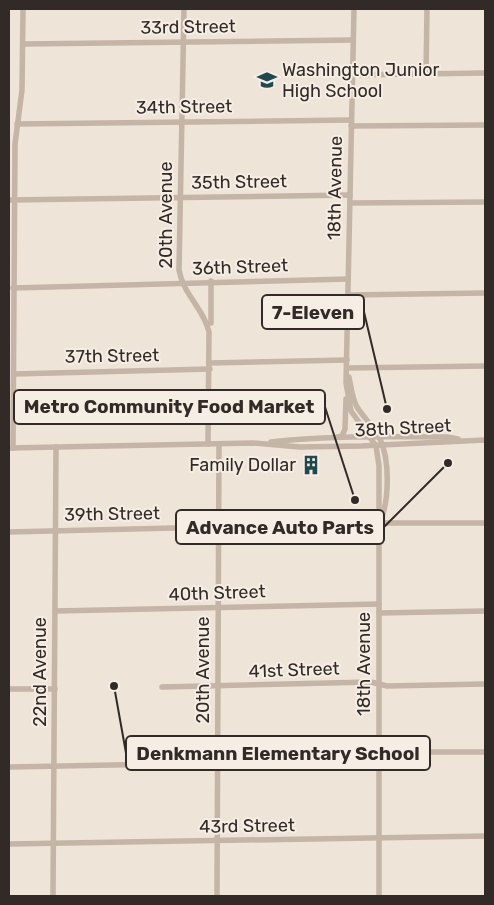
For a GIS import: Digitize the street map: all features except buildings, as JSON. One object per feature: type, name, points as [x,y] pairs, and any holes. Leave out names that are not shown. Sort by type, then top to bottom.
[{"type":"street","points":[[11,448],[13,288],[11,200],[17,124],[22,90],[23,9]]},
{"type":"street","name":"20th Avenue","points":[[184,9],[179,270],[182,284],[208,328],[210,366],[208,444]]},
{"type":"street","name":"18th Avenue","points":[[354,9],[347,395],[352,411],[371,436],[376,446],[379,466],[379,896]]},
{"type":"street","points":[[426,74],[427,9]]},
{"type":"street","name":"33rd Street","points":[[22,44],[353,40]]},
{"type":"street","points":[[352,76],[485,74]]},
{"type":"street","name":"34th Street","points":[[17,124],[182,122],[485,125]]},
{"type":"street","name":"35th Street","points":[[11,200],[350,195]]},
{"type":"street","points":[[350,203],[485,202]]},
{"type":"street","name":"36th Street","points":[[13,288],[182,284],[211,281],[348,279]]},
{"type":"street","points":[[211,281],[211,323]]},
{"type":"street","points":[[348,295],[485,293]]},
{"type":"street","name":"37th Street","points":[[12,371],[210,366],[347,360]]},
{"type":"street","points":[[347,368],[485,366]]},
{"type":"street","name":"18th Avenue","points":[[347,368],[356,405],[379,437],[386,458],[386,494],[384,512],[380,523]]},
{"type":"street","points":[[338,437],[342,436],[345,429],[347,395]]},
{"type":"street","name":"38th Street","points":[[254,444],[371,436],[447,437],[464,440]]},
{"type":"street","name":"38th Street","points":[[11,448],[208,444],[300,447],[376,446],[485,440]]},
{"type":"street","name":"20th Avenue","points":[[217,896],[219,444]]},
{"type":"street","name":"22nd Avenue","points":[[53,896],[56,448]]},
{"type":"street","name":"39th Street","points":[[9,532],[219,526],[485,523]]},
{"type":"street","name":"40th Street","points":[[55,610],[379,604]]},
{"type":"street","points":[[379,613],[485,611]]},
{"type":"street","name":"41st Street","points":[[162,687],[370,682],[380,685],[485,684]]},
{"type":"street","points":[[9,689],[55,689]]},
{"type":"street","points":[[379,752],[485,752]]},
{"type":"street","points":[[9,767],[379,760]]},
{"type":"street","name":"43rd Street","points":[[9,844],[485,836]]},
{"type":"place","name":"Washington Junior High School","points":[[267,80]]},
{"type":"place","name":"7-Eleven","points":[[387,409]]},
{"type":"place","name":"Advance Auto Parts","points":[[448,463]]},
{"type":"place","name":"Family Dollar","points":[[311,465]]},
{"type":"place","name":"Metro Community Food Market","points":[[355,500]]},
{"type":"place","name":"Denkmann Elementary School","points":[[114,686]]}]
